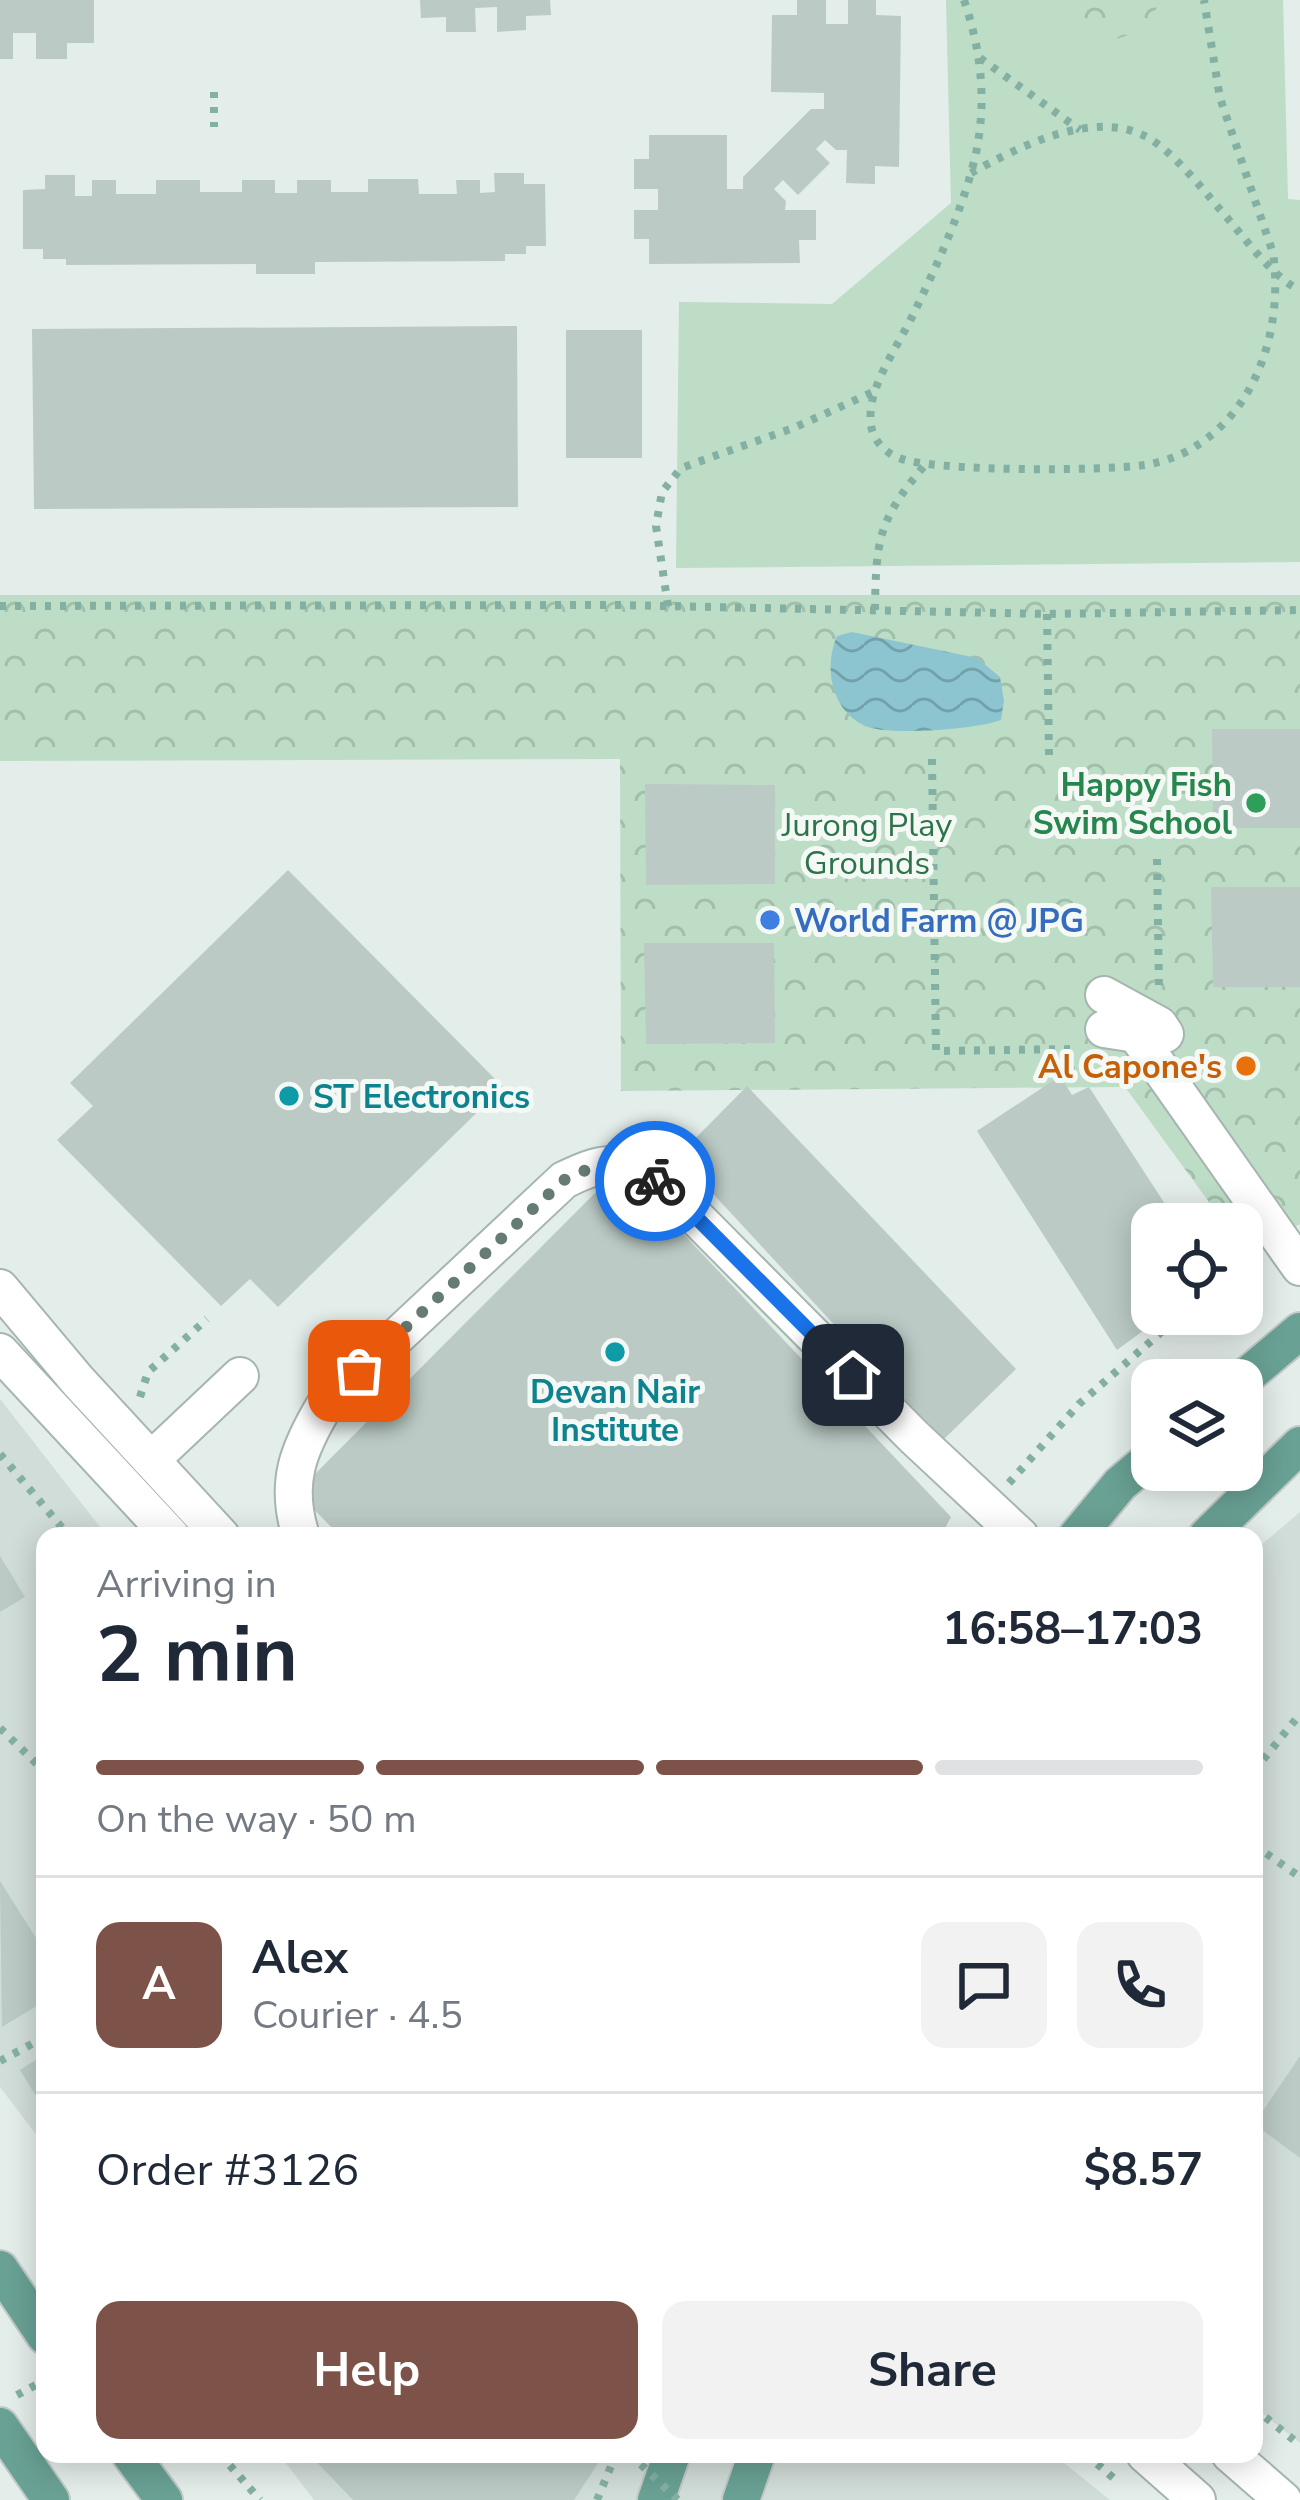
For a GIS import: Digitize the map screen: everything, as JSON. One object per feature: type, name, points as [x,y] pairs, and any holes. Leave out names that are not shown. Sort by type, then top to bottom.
[{"type":"main road","points":[[1263,1362],[1300,1331]]},
{"type":"main road","points":[[1216,1527],[1300,1444]]},
{"type":"main road","points":[[1084,1527],[1131,1475]]},
{"type":"main road","points":[[0,2269],[36,2323]]},
{"type":"main road","points":[[0,2426],[51,2500]]},
{"type":"main road","points":[[137,2463],[164,2500]]},
{"type":"main road","points":[[656,2500],[669,2463]]},
{"type":"main road","points":[[741,2500],[755,2463]]},
{"type":"street","points":[[1101,1024],[1159,1025],[1300,1228]]},
{"type":"street","points":[[1101,1024],[1136,1034],[1300,1267]]},
{"type":"street","points":[[298,1527],[290,1502],[302,1443],[326,1402],[564,1180],[599,1163],[632,1168],[668,1189],[1010,1527]]},
{"type":"street","points":[[0,1288],[213,1527]]},
{"type":"street","points":[[0,1352],[163,1527]]},
{"type":"street","points":[[152,1460],[240,1376]]},
{"type":"street","points":[[1155,2463],[1197,2500]]},
{"type":"street","points":[[1240,2463],[1283,2500]]},
{"type":"path","points":[[964,0],[980,58],[980,130],[970,173],[915,311],[874,391],[873,434],[885,451],[925,465],[1115,468],[1167,460],[1195,447],[1232,412],[1264,362],[1275,311],[1276,277],[1266,227],[1220,98],[1204,0]]},
{"type":"path","points":[[980,58],[1081,131]]},
{"type":"path","points":[[214,92],[214,127]]},
{"type":"path","points":[[970,173],[1035,140],[1081,131],[1130,130],[1148,137],[1212,201],[1276,277],[1300,291]]},
{"type":"path","points":[[668,606],[656,526],[662,492],[681,468],[796,427],[874,391]]},
{"type":"path","points":[[874,610],[880,531],[900,494],[925,465]]},
{"type":"path","points":[[0,606],[668,606],[1047,614],[1300,610]]},
{"type":"path","points":[[1047,614],[1049,755]]},
{"type":"path","points":[[932,759],[936,1051],[1101,1024]]},
{"type":"path","points":[[1157,860],[1159,996]]},
{"type":"path","points":[[139,1398],[148,1372],[207,1318]]},
{"type":"path","points":[[988,1506],[1079,1404],[1158,1335]]},
{"type":"path","points":[[0,1454],[61,1527]]},
{"type":"path","points":[[1263,1760],[1300,1714]]},
{"type":"path","points":[[0,1728],[36,1763]]},
{"type":"path","points":[[1263,1851],[1300,1877]]},
{"type":"path","points":[[0,2061],[36,2042]]},
{"type":"path","points":[[1263,2415],[1300,2445]]},
{"type":"path","points":[[228,2463],[260,2500]]},
{"type":"path","points":[[597,2500],[612,2463]]},
{"type":"path","points":[[639,2463],[678,2500]]},
{"type":"shaded area","points":[[0,1399],[100,1527],[36,1527],[36,2134],[0,2087]]},
{"type":"shaded area","points":[[1300,1512],[1300,2443],[1263,2414],[1263,1543]]},
{"type":"shaded area","points":[[286,2463],[1064,2463],[1110,2500],[314,2500]]},
{"type":"green space","points":[[946,0],[1283,0],[1288,199],[1300,200],[1300,562],[676,568],[679,302],[832,304],[951,203]]},
{"type":"green space","points":[[1046,0],[1162,0],[1139,28],[1108,39],[1086,36],[1066,25]]},
{"type":"green space","name":"Jurong Play Grounds","points":[[0,595],[1300,595],[1300,1224],[1263,1246],[1263,1203],[1210,1203],[1125,1087],[621,1091],[620,759],[0,761]]},
{"type":"water","points":[[852,632],[977,658],[1000,677],[1001,720],[931,730],[890,731],[863,725],[843,708],[831,673],[837,636]]},
{"type":"building","points":[[0,0],[94,0],[94,43],[67,43],[67,59],[36,59],[36,33],[13,33],[13,59],[0,59]]},
{"type":"building","points":[[420,0],[550,0],[551,15],[526,16],[526,30],[497,32],[497,7],[475,8],[476,32],[446,32],[446,17],[421,18]]},
{"type":"building","points":[[797,0],[826,0],[826,24],[848,24],[848,0],[876,0],[876,15],[901,16],[899,167],[875,166],[875,184],[846,183],[847,150],[836,150],[825,140],[816,149],[830,163],[798,195],[783,180],[774,189],[786,201],[785,210],[816,210],[816,240],[799,240],[800,263],[649,264],[649,239],[634,239],[634,210],[658,210],[658,189],[634,189],[634,159],[649,159],[649,135],[727,135],[727,189],[743,189],[743,177],[811,109],[824,109],[824,93],[771,92],[772,15],[797,15]]},
{"type":"building","points":[[494,173],[524,173],[524,184],[545,184],[546,246],[526,246],[526,254],[505,254],[505,261],[315,262],[315,274],[256,274],[256,264],[66,265],[66,259],[43,259],[43,249],[23,249],[23,190],[45,189],[45,175],[75,175],[75,196],[92,196],[92,180],[116,180],[116,194],[156,194],[156,180],[200,180],[200,192],[242,192],[242,180],[275,180],[275,193],[297,193],[297,180],[331,180],[331,192],[368,192],[368,179],[418,179],[419,194],[457,194],[456,180],[480,180],[480,193],[495,192]]},
{"type":"building","points":[[517,326],[518,507],[34,509],[32,329]]},
{"type":"building","points":[[566,330],[642,330],[642,458],[566,458]]},
{"type":"building","points":[[1212,729],[1300,729],[1300,828],[1213,828]]},
{"type":"building","points":[[645,784],[775,785],[775,884],[646,885]]},
{"type":"building","name":"ST Electronics","points":[[288,870],[503,1087],[278,1307],[250,1279],[221,1306],[57,1140],[93,1106],[70,1083]]},
{"type":"building","points":[[1211,887],[1300,887],[1300,987],[1213,987]]},
{"type":"building","points":[[644,943],[774,943],[775,1043],[646,1044]]},
{"type":"building","points":[[1060,1076],[1072,1095],[1089,1087],[1164,1203],[1131,1203],[1131,1335],[1137,1335],[1117,1350],[977,1131]]},
{"type":"building","points":[[747,1086],[1016,1369],[942,1441],[678,1156]]},
{"type":"building","name":"Devan Nair Institute","points":[[612,1176],[649,1213],[656,1205],[951,1517],[946,1527],[331,1527],[297,1492]]},
{"type":"building","points":[[0,1556],[25,1597],[0,1612]]},
{"type":"building","points":[[0,1881],[36,1938],[36,2006],[2,2027]]},
{"type":"building","points":[[1300,2056],[1300,2158],[1263,2131],[1263,2111]]},
{"type":"building","points":[[36,2060],[36,2096],[20,2070]]},
{"type":"building","points":[[318,2463],[598,2463],[574,2500],[353,2500]]},
{"type":"way so far","points":[[359,1371],[564,1180],[599,1163],[632,1168],[655,1181]]},
{"type":"place","name":"Happy Fish Swim School","points":[[1256,803]]},
{"type":"place","name":"World Farm @ JPG","points":[[770,920]]},
{"type":"place","name":"Al Capone's","points":[[1246,1066]]},
{"type":"place","name":"ST Electronics","points":[[289,1096]]},
{"type":"place","name":"Devan Nair Institute","points":[[615,1352]]},
{"type":"route","points":[[655,1181],[853,1375]]}]
